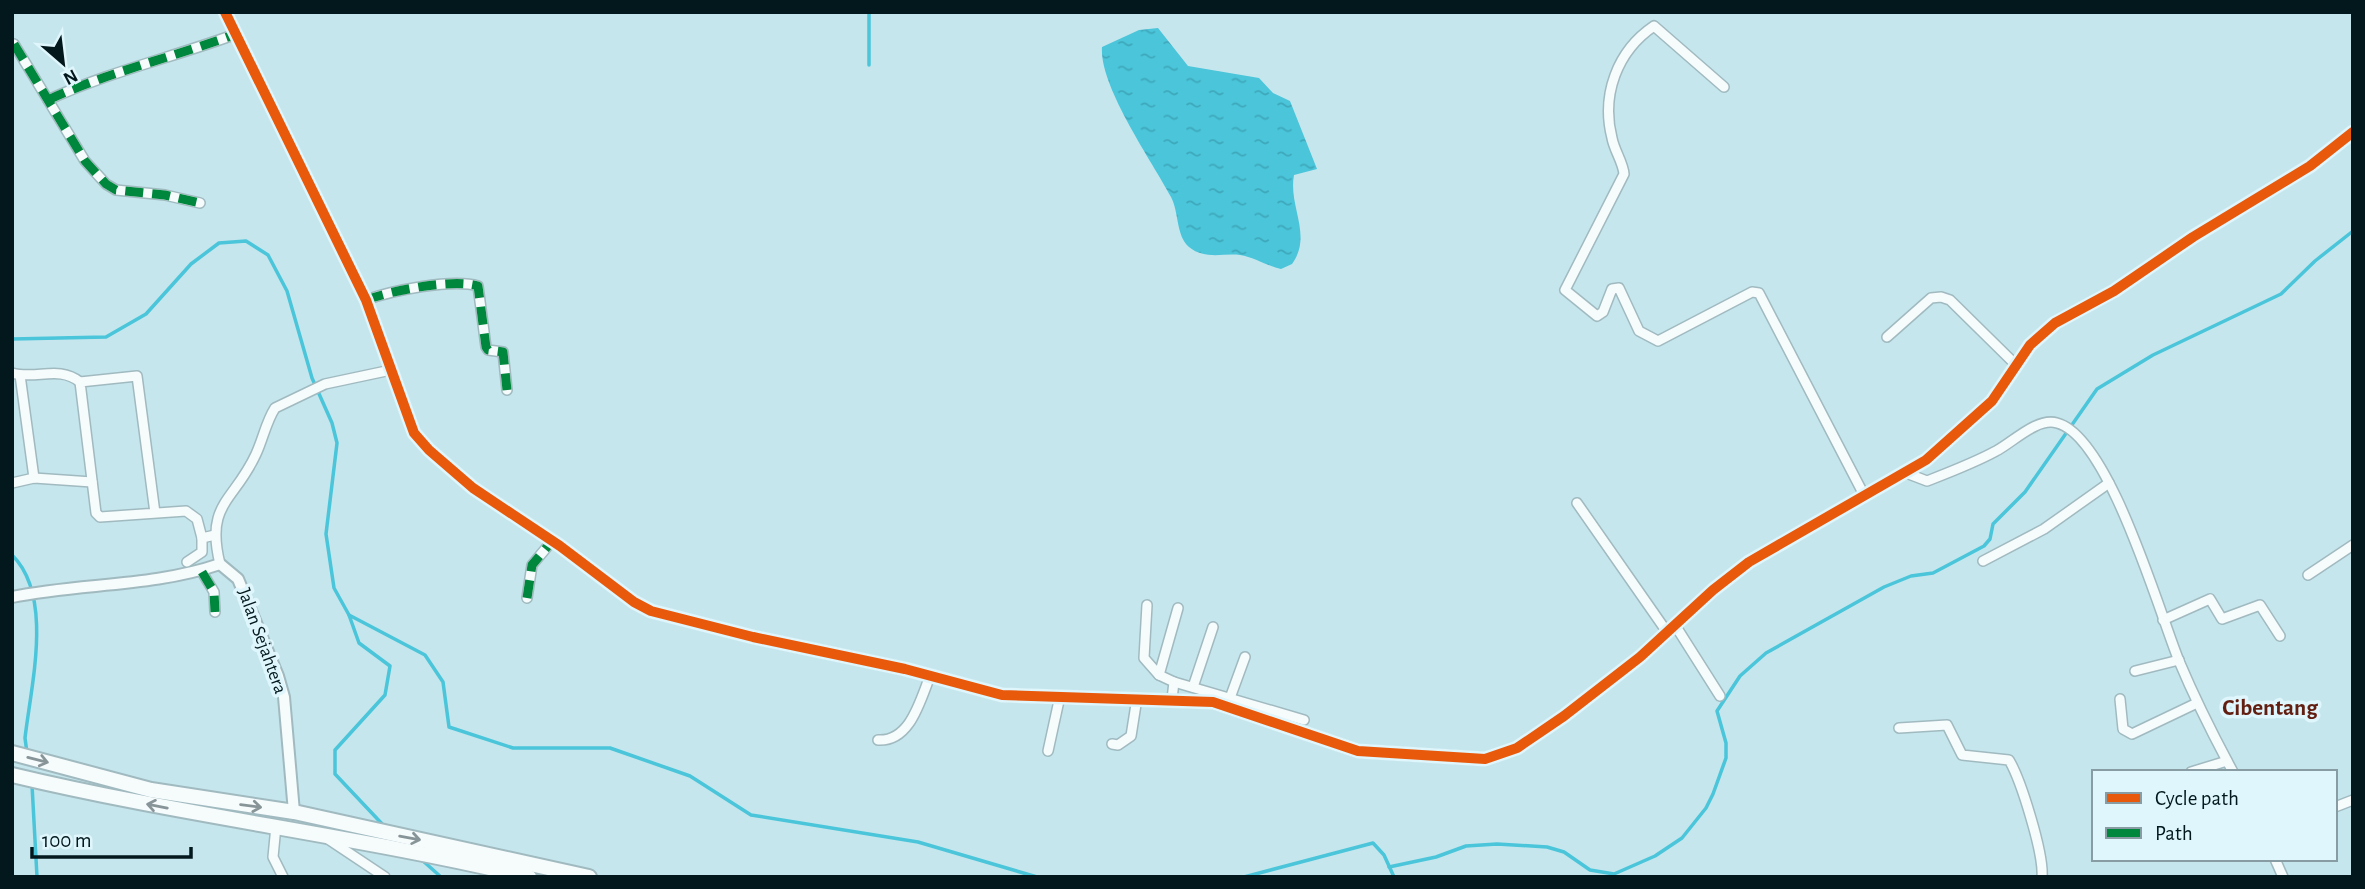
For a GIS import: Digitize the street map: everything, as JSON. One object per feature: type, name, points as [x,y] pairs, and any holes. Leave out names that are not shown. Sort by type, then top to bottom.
[{"type":"main road","points":[[12,753],[151,790],[294,812],[367,839]]},
{"type":"main road","points":[[12,775],[61,787],[276,827],[367,839],[589,877]]},
{"type":"main road","points":[[454,853],[528,877]]},
{"type":"street","points":[[225,12],[366,300],[409,423],[421,442],[473,488],[552,541],[634,602],[651,611],[753,637],[930,676],[1002,695],[1025,698],[1060,696],[1213,702],[1373,754],[1485,759],[1502,755],[1529,741],[1598,691],[1749,562],[1926,460],[1980,413],[2030,345],[2055,323],[2114,291],[2193,237],[2310,166],[2353,132]]},
{"type":"street","points":[[1724,87],[1654,26],[1624,53],[1614,72],[1608,122],[1624,174],[1565,290],[1597,316],[1603,312],[1612,289],[1619,289],[1639,331],[1658,341],[1752,292],[1759,293],[1864,495]]},
{"type":"street","points":[[48,100],[80,85],[171,59],[236,34]]},
{"type":"street","points":[[14,44],[85,161],[106,184],[116,190],[164,195],[200,203]]},
{"type":"street","points":[[366,300],[388,291],[478,286],[486,347],[488,350],[503,352],[507,390]]},
{"type":"street","points":[[1886,337],[1931,298],[1941,296],[1950,300],[2016,365]]},
{"type":"street","points":[[14,597],[202,572],[220,564],[215,535],[219,510],[256,454],[275,408],[326,384],[391,370]]},
{"type":"street","points":[[34,478],[16,374],[66,372],[80,382],[137,376],[155,513]]},
{"type":"street","points":[[80,382],[96,513],[103,519],[191,512],[202,538],[202,552],[187,562]]},
{"type":"street","points":[[1906,473],[1927,481],[1997,451],[2030,430],[2056,422],[2067,427],[2090,451],[2127,516],[2179,660],[2197,703],[2232,770]]},
{"type":"street","points":[[12,484],[34,478],[92,482]]},
{"type":"street","points":[[1983,561],[2044,528],[2109,483]]},
{"type":"street","points":[[1577,503],[1720,696]]},
{"type":"street","points":[[202,538],[215,535]]},
{"type":"street","points":[[527,598],[532,565],[552,541]]},
{"type":"street","points":[[2308,575],[2353,545]]},
{"type":"street","name":"Jalan Sejahtera","points":[[220,564],[238,579],[278,676],[284,697],[294,812]]},
{"type":"street","points":[[202,572],[214,592],[215,612]]},
{"type":"street","points":[[2163,620],[2210,599],[2222,619],[2260,605],[2280,636]]},
{"type":"street","points":[[1147,605],[1144,658],[1159,675],[1174,682],[1304,720]]},
{"type":"street","points":[[1159,675],[1178,608]]},
{"type":"street","points":[[1193,687],[1213,627]]},
{"type":"street","points":[[1230,698],[1245,657]]},
{"type":"street","points":[[2135,671],[2179,660]]},
{"type":"street","points":[[878,740],[891,741],[901,735],[930,676]]},
{"type":"street","points":[[1172,699],[1174,682]]},
{"type":"street","points":[[1048,751],[1060,696]]},
{"type":"street","points":[[1112,744],[1118,745],[1131,736],[1137,698]]},
{"type":"street","points":[[2120,699],[2123,729],[2132,734],[2197,703]]},
{"type":"street","points":[[1899,728],[1947,725],[1962,755],[2007,757],[2012,763],[2032,830],[2041,846],[2042,877]]},
{"type":"street","points":[[2198,770],[2227,761]]},
{"type":"street","points":[[276,827],[273,857],[283,877]]},
{"type":"street","points":[[321,834],[385,877]]},
{"type":"street","points":[[364,863],[363,850],[367,839]]},
{"type":"street","points":[[2276,861],[2283,877]]},
{"type":"water","points":[[1158,28],[1188,66],[1259,78],[1273,93],[1290,101],[1317,169],[1294,175],[1300,242],[1292,264],[1281,269],[1240,255],[1207,255],[1189,247],[1182,237],[1171,197],[1128,123],[1103,63],[1102,47],[1139,30]]},
{"type":"waterway","points":[[869,12],[869,65]]},
{"type":"waterway","points":[[1389,867],[1436,857],[1466,846],[1497,844],[1547,847],[1564,852],[1590,870],[1614,874],[1655,856],[1682,838],[1706,808],[1713,794],[1726,758],[1726,743],[1717,711],[1740,676],[1766,653],[1884,587],[1911,576],[1933,573],[1984,546],[1990,539],[1993,524],[2025,492],[2097,389],[2153,355],[2281,294],[2315,261],[2353,231]]},
{"type":"waterway","points":[[12,339],[106,337],[146,314],[191,264],[219,243],[246,241],[268,255],[287,291],[312,378],[332,423],[337,443],[326,534],[334,588],[349,615],[425,655],[443,682],[449,727],[513,748],[610,748],[690,776],[751,815],[918,842],[1037,877]]},
{"type":"waterway","points":[[12,555],[25,572],[33,593],[36,617],[35,668],[25,738],[27,753]]},
{"type":"waterway","points":[[349,615],[359,643],[390,666],[385,695],[335,750],[335,774],[385,827]]},
{"type":"waterway","points":[[32,785],[37,877]]},
{"type":"waterway","points":[[1244,877],[1373,843],[1384,855],[1394,877]]},
{"type":"waterway","points":[[422,860],[441,877]]},
{"type":"marked path","points":[[48,100],[94,81],[236,34]]},
{"type":"marked path","points":[[14,44],[85,161],[106,184],[116,190],[165,195],[200,203]]},
{"type":"marked path","points":[[366,300],[438,285],[478,286],[486,347],[488,350],[503,352],[507,390]]},
{"type":"marked path","points":[[527,598],[532,565],[552,541]]},
{"type":"marked path","points":[[202,572],[214,592],[215,612]]},
{"type":"cycle path","points":[[225,12],[366,300],[414,433],[429,450],[473,488],[560,546],[634,602],[651,611],[753,637],[905,669],[1002,695],[1213,702],[1358,751],[1485,759],[1517,748],[1564,716],[1640,657],[1713,590],[1749,562],[1926,460],[1992,401],[2030,345],[2055,323],[2114,291],[2193,237],[2310,166],[2353,132]]},
{"type":"district","name":"Cibentang","points":[[2270,708]]}]
